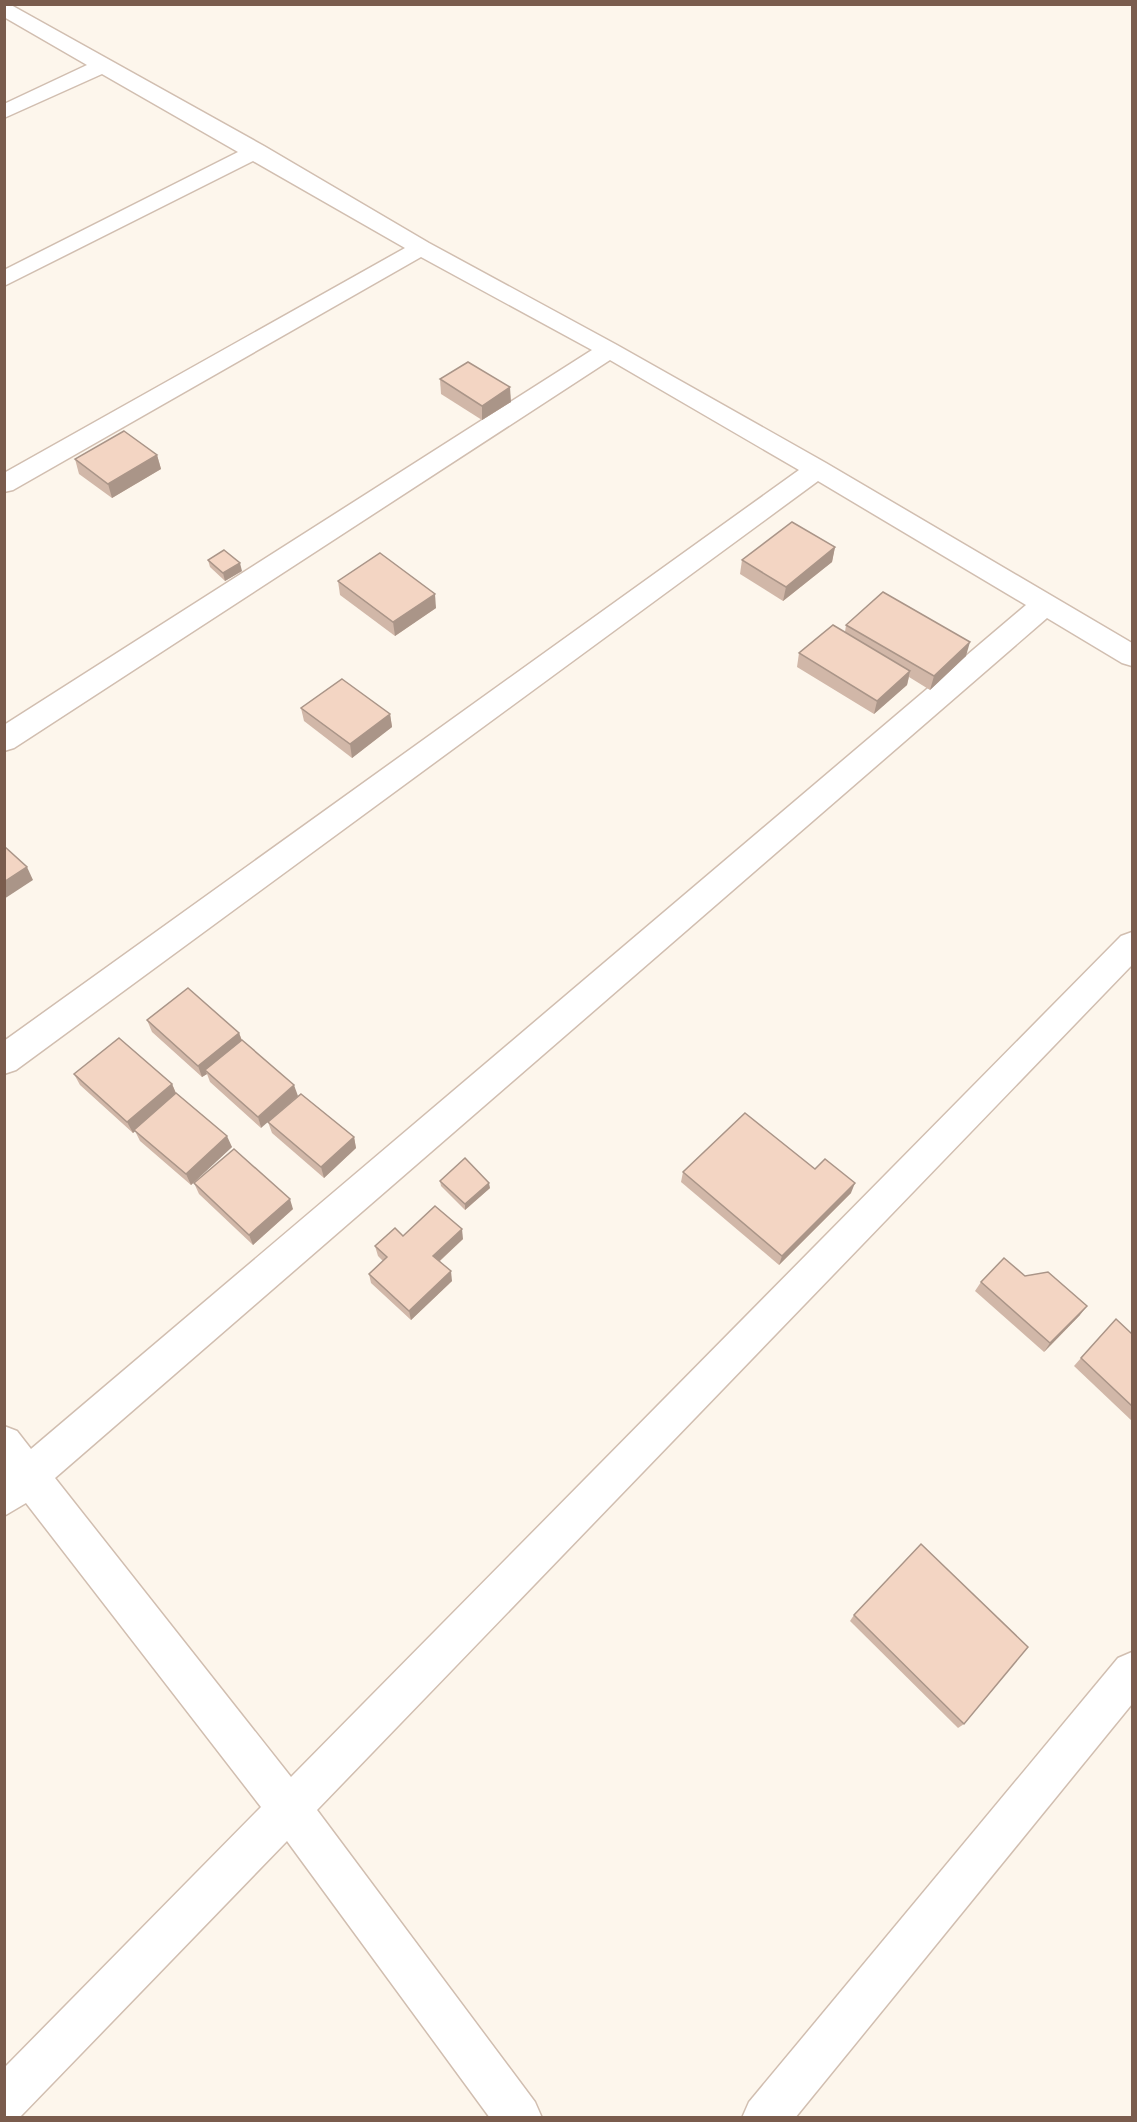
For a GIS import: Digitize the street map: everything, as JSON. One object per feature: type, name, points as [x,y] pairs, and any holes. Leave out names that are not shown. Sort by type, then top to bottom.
[{"type":"street","points":[[4,9],[256,151],[421,248],[609,350],[818,469],[1132,656]]},
{"type":"street","points":[[4,112],[104,65]]},
{"type":"street","points":[[4,279],[256,151]]},
{"type":"street","points":[[4,484],[421,248]]},
{"type":"street","points":[[4,740],[609,350]]},
{"type":"street","points":[[4,1060],[818,469]]},
{"type":"street","points":[[17,1487],[1044,605]]},
{"type":"street","points":[[4,2100],[1132,945]]},
{"type":"street","points":[[4,1444],[17,1487],[288,1807],[519,2118]]},
{"type":"street","points":[[765,2118],[1132,1672]]},
{"type":"building","points":[[468,362],[510,387],[482,406],[440,379]]},
{"type":"building","points":[[124,431],[157,455],[108,484],[75,459]]},
{"type":"building","points":[[792,522],[835,547],[786,587],[742,560]]},
{"type":"building","points":[[224,550],[240,563],[223,573],[208,560]]},
{"type":"building","points":[[380,553],[435,594],[393,622],[338,581]]},
{"type":"building","points":[[883,592],[970,642],[934,676],[846,625]]},
{"type":"building","points":[[833,625],[910,671],[877,701],[799,653]]},
{"type":"building","points":[[342,679],[390,714],[350,744],[301,708]]},
{"type":"building","points":[[4,846],[27,867],[4,882]]},
{"type":"building","points":[[188,988],[239,1033],[198,1066],[147,1020]]},
{"type":"building","points":[[119,1038],[172,1084],[127,1122],[74,1074]]},
{"type":"building","points":[[242,1040],[294,1085],[258,1117],[205,1070]]},
{"type":"building","points":[[176,1093],[227,1136],[186,1174],[134,1130]]},
{"type":"building","points":[[301,1094],[354,1137],[321,1167],[268,1122]]},
{"type":"building","points":[[745,1113],[815,1169],[825,1159],[855,1183],[782,1256],[683,1172]]},
{"type":"building","points":[[234,1149],[290,1199],[249,1235],[194,1183]]},
{"type":"building","points":[[465,1158],[489,1183],[465,1204],[440,1181]]},
{"type":"building","points":[[435,1206],[462,1229],[433,1256],[451,1271],[409,1311],[369,1274],[387,1257],[375,1246],[395,1228],[403,1236]]},
{"type":"building","points":[[1004,1258],[1025,1276],[1048,1272],[1087,1306],[1050,1343],[981,1282]]},
{"type":"building","points":[[1116,1319],[1132,1334],[1132,1406],[1081,1358]]},
{"type":"building","points":[[921,1544],[1028,1647],[964,1724],[854,1615]]}]
